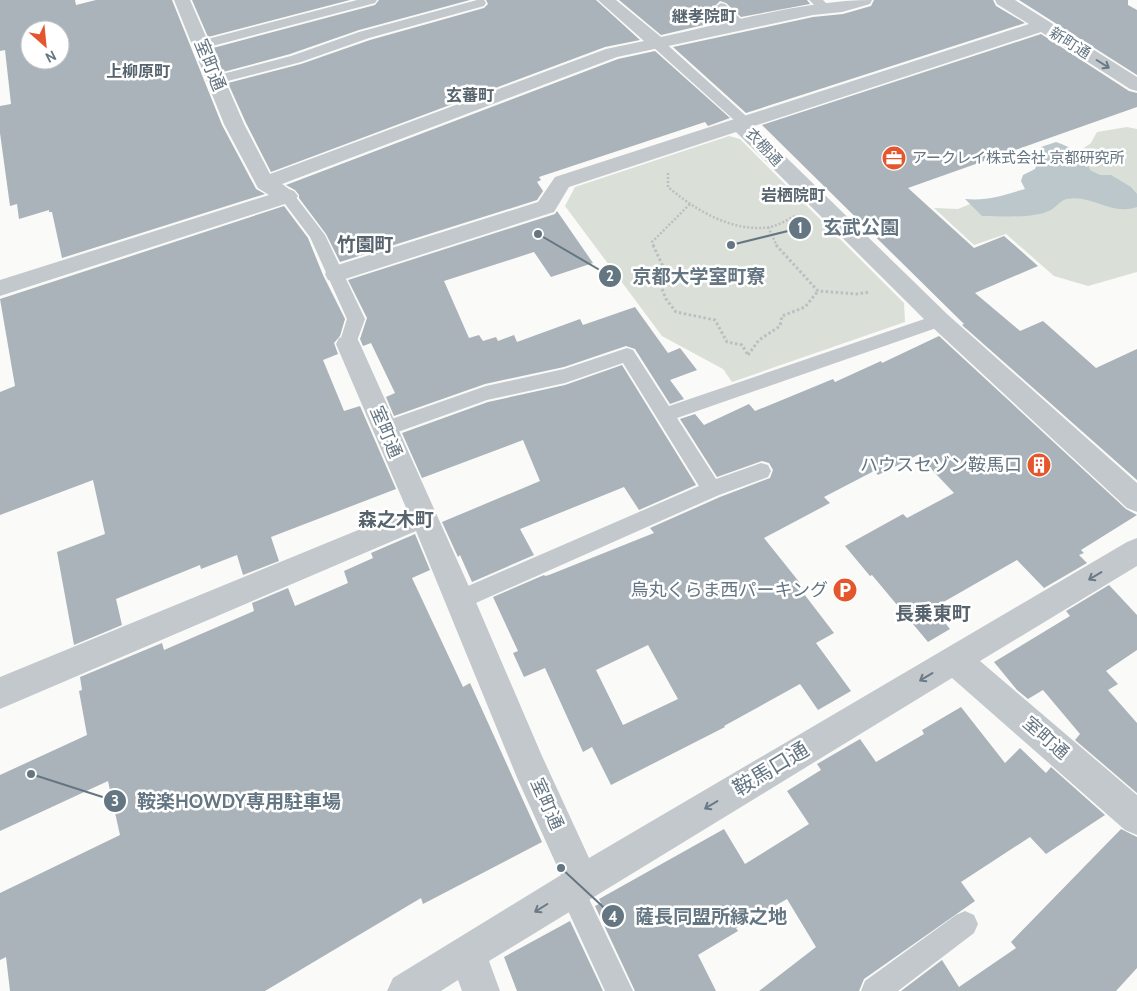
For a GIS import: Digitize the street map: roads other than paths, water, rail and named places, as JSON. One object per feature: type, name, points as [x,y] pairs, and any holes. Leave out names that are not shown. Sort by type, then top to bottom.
[{"type":"street","name":"室町通","points":[[182,0],[234,124],[265,182],[287,196]]},
{"type":"street","name":"衣棚通","points":[[606,0],[657,43]]},
{"type":"street","points":[[265,182],[612,54],[741,26],[821,4],[842,7],[864,0]]},
{"type":"street","name":"新町通","points":[[1003,0],[1137,85]]},
{"type":"street","points":[[336,274],[546,207],[562,182],[1042,25]]},
{"type":"street","name":"衣棚通","points":[[743,123],[745,130],[899,281],[1137,500]]},
{"type":"street","points":[[0,288],[207,224],[287,196]]},
{"type":"street","name":"室町通","points":[[348,344],[460,600],[577,886]]},
{"type":"street","points":[[0,693],[422,516]]},
{"type":"street","name":"鞍馬口通","points":[[406,991],[577,886],[1137,551]]},
{"type":"street","name":"室町通","points":[[955,660],[1137,818]]},
{"type":"street","points":[[467,953],[481,991]]},
{"type":"lane","points":[[201,45],[312,12],[371,0]]},
{"type":"lane","points":[[216,80],[296,59],[364,35],[480,3]]},
{"type":"lane","points":[[722,7],[741,26]]},
{"type":"lane","name":"衣棚通","points":[[657,43],[740,118],[743,123]]},
{"type":"lane","name":"室町通","points":[[287,196],[318,235],[356,319],[348,344]]},
{"type":"lane","points":[[666,415],[940,320]]},
{"type":"lane","points":[[384,430],[486,393],[565,376],[627,355],[712,489]]},
{"type":"lane","points":[[460,600],[712,489],[761,471]]},
{"type":"lane","points":[[577,886],[619,991]]},
{"type":"lane","points":[[875,991],[965,924]]},
{"type":"place","name":"アークレイ株式会社 京都研究所","points":[[894,158]]},
{"type":"place","name":"京都大学室町寮","points":[[538,234]]},
{"type":"place","name":"玄武公園","points":[[731,245]]},
{"type":"place","name":"ハウスセゾン鞍馬口","points":[[1039,465]]},
{"type":"place","name":"烏丸くらま西パーキング","points":[[845,590]]},
{"type":"place","name":"鞍楽HOWDY専用駐車場","points":[[31,774]]},
{"type":"place","name":"薩長同盟所縁之地","points":[[561,868]]},
{"type":"district","name":"継孝院町","points":[[704,16]]},
{"type":"district","name":"上柳原町","points":[[138,71]]},
{"type":"district","name":"玄蕃町","points":[[470,95]]},
{"type":"district","name":"岩栖院町","points":[[793,195]]},
{"type":"district","name":"竹園町","points":[[365,244]]},
{"type":"district","name":"森之木町","points":[[396,519]]},
{"type":"district","name":"長乗東町","points":[[933,613]]}]
